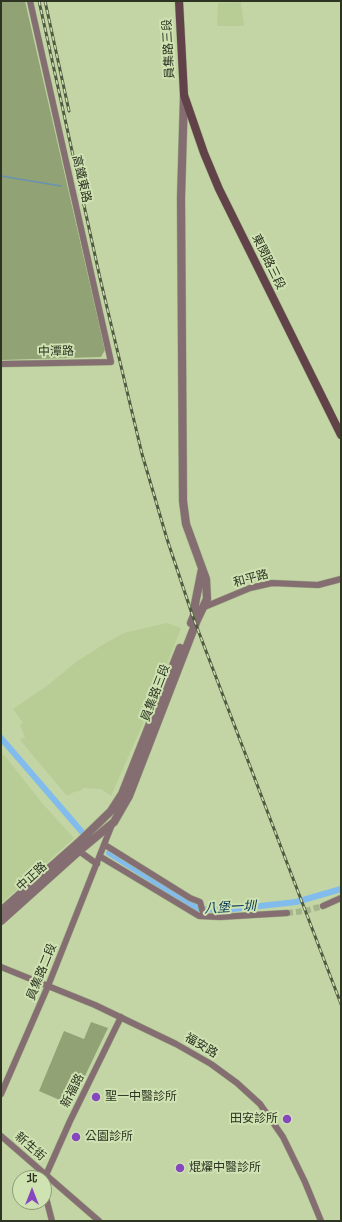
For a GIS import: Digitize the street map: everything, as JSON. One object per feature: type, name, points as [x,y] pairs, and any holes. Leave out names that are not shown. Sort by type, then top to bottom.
[{"type":"main road","name":"員集路三段","points":[[179,1],[184,95]]},
{"type":"main road","name":"東閔路三段","points":[[184,95],[204,154],[219,189],[341,435]]},
{"type":"street","name":"高鐵東路","points":[[30,1],[111,362]]},
{"type":"street","name":"員集路三段","points":[[114,822],[129,796],[197,620],[207,599],[206,579],[186,524],[183,501],[181,198],[184,95]]},
{"type":"street","name":"中潭路","points":[[1,364],[111,362]]},
{"type":"street","name":"員集路三段","points":[[122,794],[194,615],[202,569]]},
{"type":"street","name":"和平路","points":[[194,615],[204,606],[250,588],[272,583],[318,585],[341,579]]},
{"type":"street","points":[[122,794],[114,822],[105,845],[190,898],[200,902],[204,916]]},
{"type":"street","points":[[94,833],[122,794]]},
{"type":"street","points":[[94,833],[114,822]]},
{"type":"street","name":"中正路","points":[[2,917],[79,842],[94,833]]},
{"type":"street","name":"中正路","points":[[2,917],[79,851],[94,833]]},
{"type":"street","name":"員集路二段","points":[[1,1094],[48,986],[105,845]]},
{"type":"street","points":[[79,851],[98,864]]},
{"type":"street","points":[[101,857],[199,916],[220,917],[287,913]]},
{"type":"street","points":[[323,906],[341,898]]},
{"type":"street","name":"福安路","points":[[1,967],[121,1017],[200,1057],[237,1083],[260,1104],[289,1147],[306,1182],[321,1221]]},
{"type":"street","name":"新福路","points":[[48,1170],[70,1121],[121,1017]]},
{"type":"street","name":"新生街","points":[[1,1136],[40,1170]]},
{"type":"street","name":"新生街","points":[[52,1180],[99,1221]]},
{"type":"street","points":[[49,1210],[52,1221]]},
{"type":"shaded area","points":[[1,1],[25,1],[105,350],[101,357],[1,360]]},
{"type":"shaded area","points":[[241,2],[244,26],[217,26],[218,3]]},
{"type":"shaded area","points":[[167,623],[181,628],[146,717],[111,796],[101,789],[83,788],[80,791],[74,792],[67,796],[20,740],[25,737],[20,725],[23,723],[13,709],[48,685],[76,662],[104,644],[124,633]]},
{"type":"shaded area","points":[[1,754],[5,756],[43,804],[74,838],[1,904]]},
{"type":"shaded area","points":[[91,1022],[108,1028],[71,1105],[39,1091],[64,1031],[84,1039]]},
{"type":"waterway","points":[[1,176],[61,186]]},
{"type":"waterway","name":"八堡一圳","points":[[1,738],[82,832]]},
{"type":"waterway","name":"八堡一圳","points":[[109,853],[198,909],[224,910],[296,902],[341,889]]},
{"type":"tunnel","points":[[287,913],[305,911],[323,906]]},
{"type":"railway","points":[[39,1],[100,278],[142,454],[167,539],[193,617],[341,1004]]},
{"type":"railway","points":[[45,1],[69,111]]},
{"type":"place","name":"聖一中醫診所","points":[[96,1097]]},
{"type":"place","name":"田安診所","points":[[287,1119]]},
{"type":"place","name":"公園診所","points":[[76,1137]]},
{"type":"place","name":"焜燿中醫診所","points":[[180,1168]]}]
